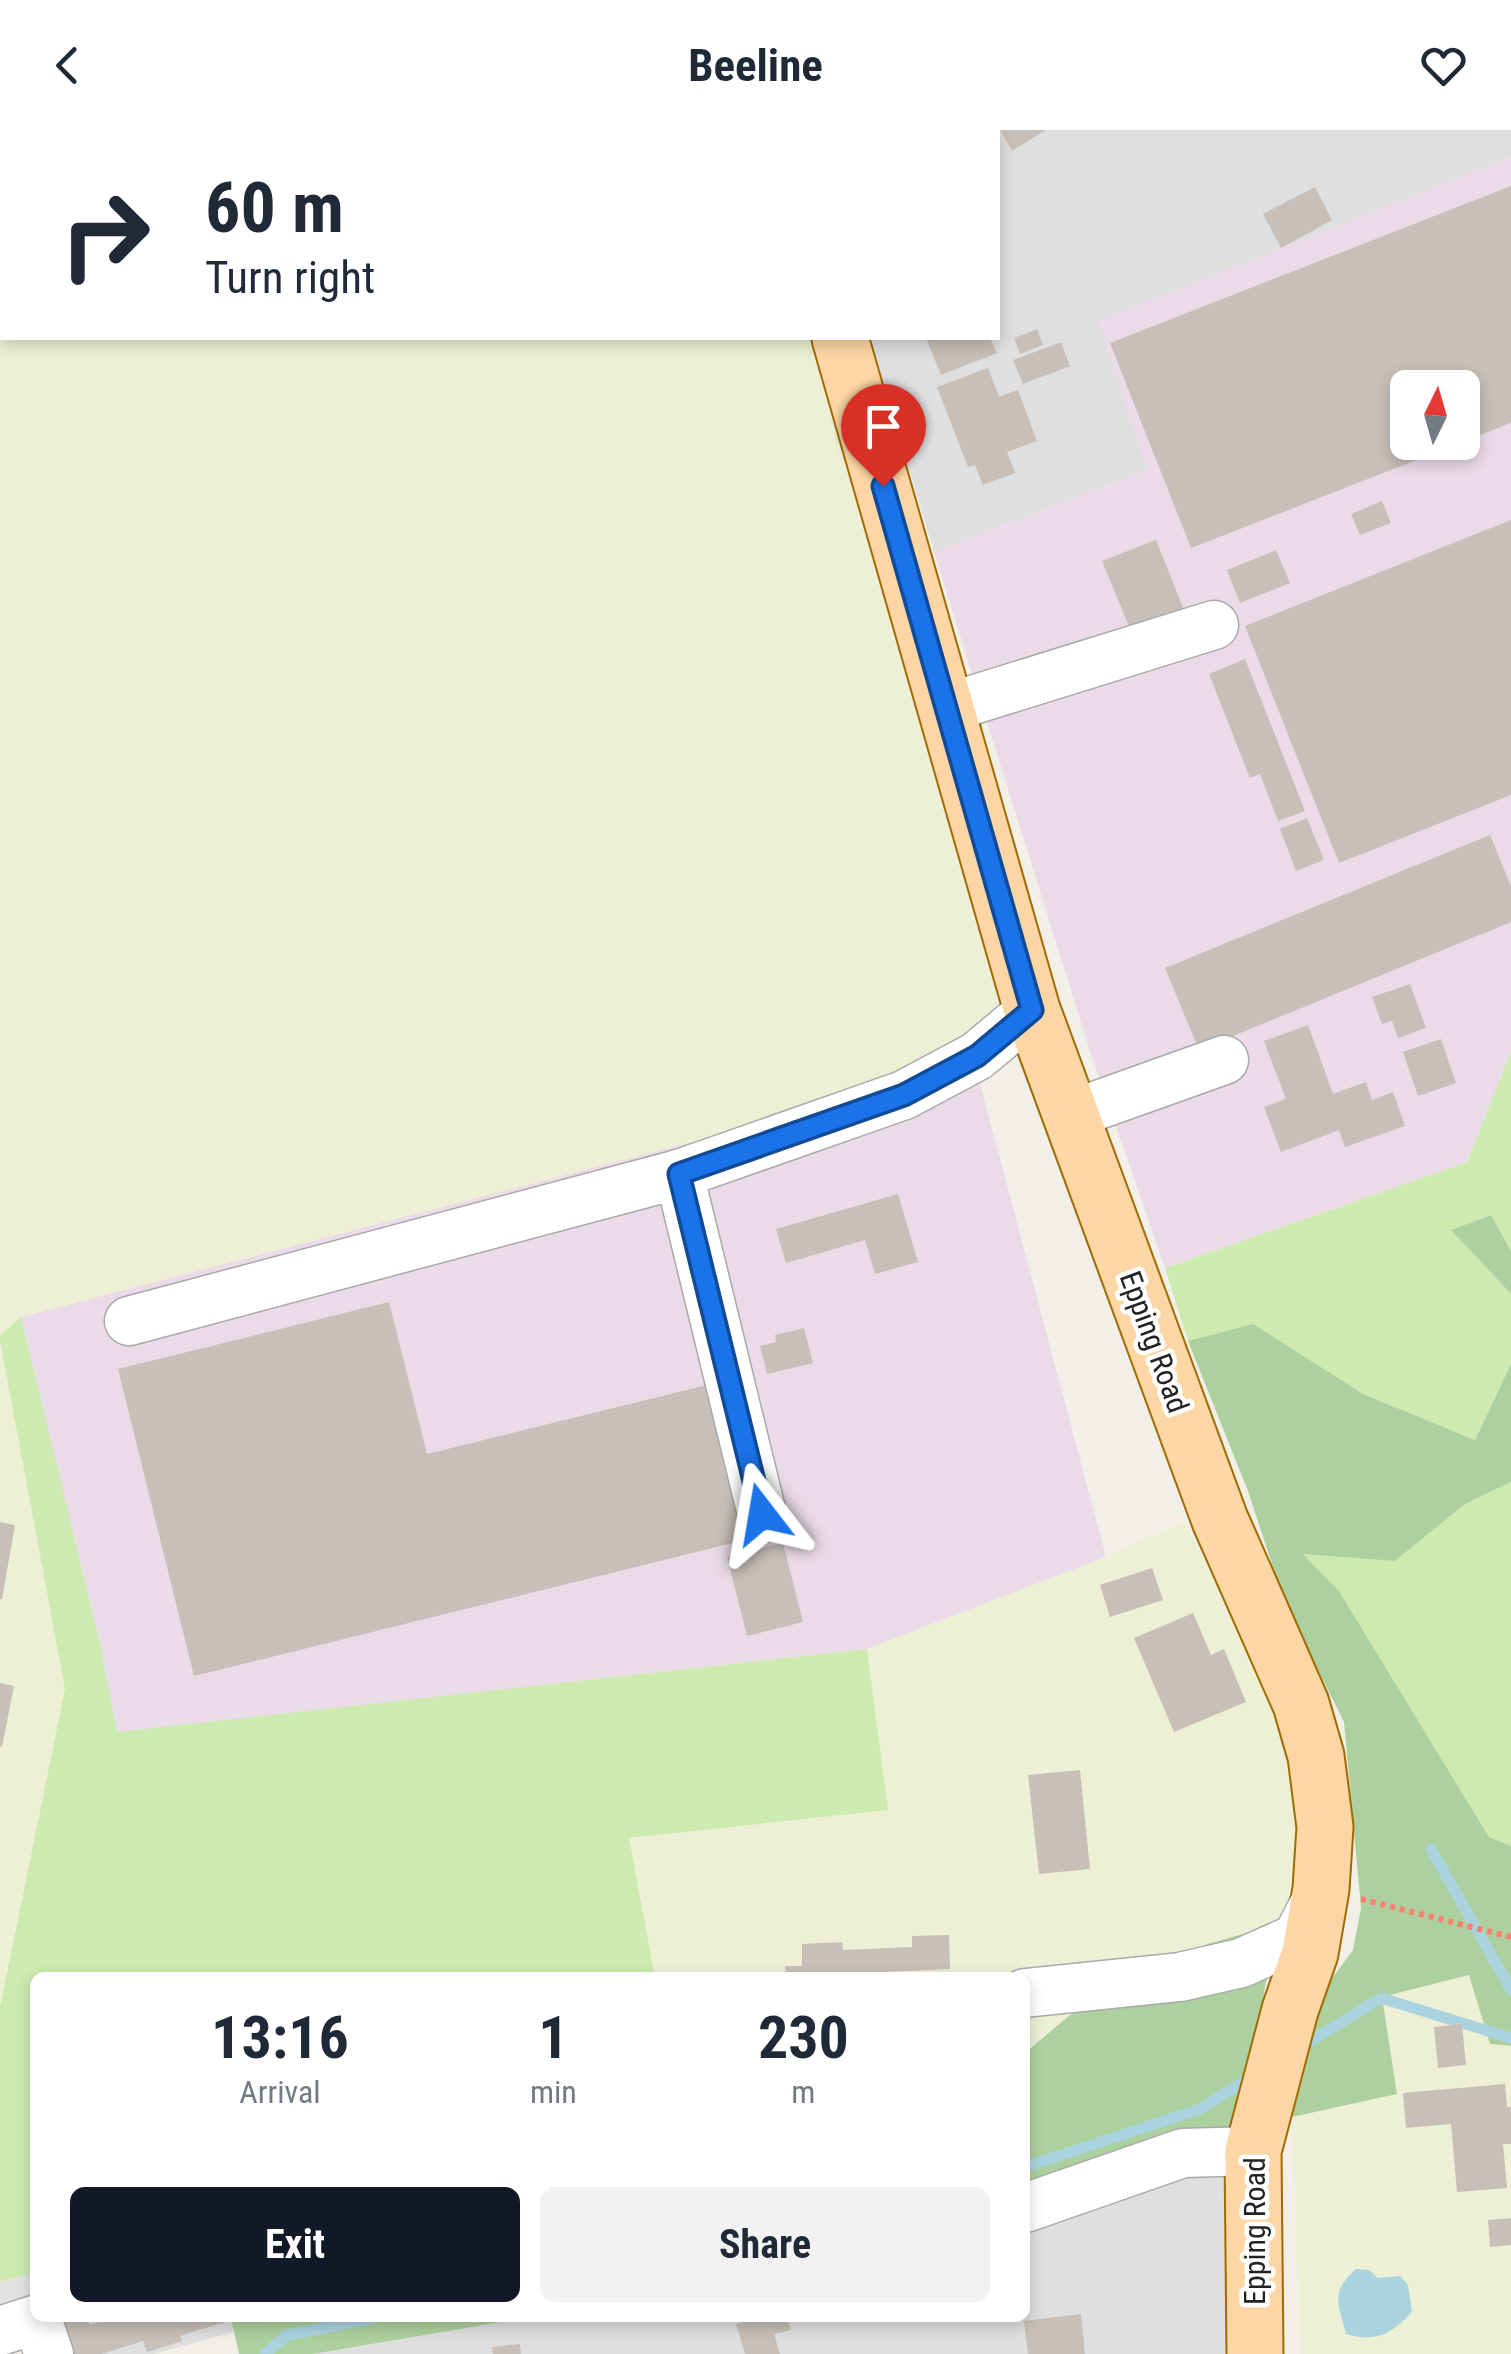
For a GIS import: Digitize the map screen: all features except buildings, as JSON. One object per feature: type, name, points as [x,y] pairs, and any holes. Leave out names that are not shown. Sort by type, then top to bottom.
[{"type":"main road","name":"Epping Road","points":[[841,340],[1032,1010],[1220,1520],[1301,1704],[1316,1756],[1325,1827],[1321,1890],[1310,1953],[1290,2010],[1253,2151],[1255,2354]]},
{"type":"lane","points":[[947,708],[1214,626]]},
{"type":"lane","points":[[129,1320],[679,1174],[904,1095],[977,1056],[1032,1010]]},
{"type":"lane","points":[[1070,1116],[1224,1060]]},
{"type":"lane","points":[[679,1174],[762,1514]]},
{"type":"lane","points":[[1030,1992],[1180,1977],[1241,1962],[1297,1938],[1321,1890]]},
{"type":"lane","points":[[1030,2206],[1183,2153],[1253,2151]]},
{"type":"lane","points":[[0,2331],[30,2322]]},
{"type":"lane","points":[[38,2322],[48,2354]]},
{"type":"path","points":[[1321,1890],[1509,1934]]},
{"type":"shaded area","points":[[1000,130],[1511,130],[1511,157],[1099,321],[1147,470],[934,552],[871,340],[1000,340]]},
{"type":"shaded area","points":[[1511,157],[1511,1051],[1467,1162],[1165,1268],[1089,1048],[934,552],[1147,470],[1098,321]]},
{"type":"shaded area","points":[[1001,1026],[1017,1056],[974,1061],[1106,1557],[867,1649],[117,1733],[21,1317],[530,1182]]},
{"type":"shaded area","points":[[1240,2129],[1235,2354],[313,2354],[501,2322],[1030,2322],[1030,2191]]},
{"type":"shaded area","points":[[30,2274],[30,2322],[38,2322],[62,2354],[23,2354],[19,2343],[0,2349],[0,2282]]},
{"type":"shaded area","points":[[53,2322],[232,2322],[234,2332],[153,2354],[62,2354]]},
{"type":"green space","points":[[0,340],[823,340],[962,803],[1001,1026],[869,1096],[21,1317],[0,1335]]},
{"type":"green space","points":[[1511,1051],[1511,1251],[1491,1215],[1451,1230],[1511,1294],[1511,1364],[1475,1440],[1363,1394],[1253,1325],[1188,1341],[1165,1268],[1467,1162]]},
{"type":"green space","points":[[1491,1215],[1511,1251],[1511,1294],[1451,1230]]},
{"type":"green space","points":[[21,1317],[99,1639],[117,1732],[867,1649],[888,1810],[629,1838],[654,1972],[30,1972],[30,2274],[0,2282],[0,2007],[65,1689],[0,1335]]},
{"type":"green space","points":[[1253,1324],[1363,1394],[1475,1440],[1511,1364],[1511,1482],[1465,1504],[1395,1561],[1303,1554],[1339,1591],[1489,1837],[1511,1846],[1511,2046],[1490,2044],[1469,1975],[1382,1997],[1397,2094],[1292,2117],[1307,2033],[1327,1985],[1353,1950],[1361,1908],[1344,1722],[1284,1601],[1248,1491],[1188,1341]]},
{"type":"green space","points":[[0,1341],[65,1689],[0,2007]]},
{"type":"green space","points":[[1511,1482],[1511,1846],[1489,1837],[1339,1591],[1302,1553],[1395,1561],[1465,1504]]},
{"type":"green space","points":[[1184,1521],[1249,1650],[1293,1750],[1300,1813],[1299,1872],[1276,1925],[1207,1944],[1070,2015],[1030,2049],[1030,1972],[654,1972],[628,1838],[887,1810],[867,1649],[1106,1557]]},
{"type":"green space","points":[[1276,1925],[1240,2129],[1030,2190],[1030,2049],[1070,2015],[1207,1944]]},
{"type":"green space","points":[[1469,1975],[1490,2043],[1511,2046],[1511,2354],[1300,2354],[1292,2117],[1397,2094],[1381,1998]]},
{"type":"green space","points":[[232,2322],[501,2322],[313,2354],[239,2354]]},
{"type":"water","points":[[1356,2269],[1369,2270],[1378,2278],[1400,2276],[1408,2285],[1412,2312],[1383,2335],[1346,2334],[1338,2298],[1342,2285]]},
{"type":"waterway","points":[[1431,1849],[1511,1990]]},
{"type":"waterway","points":[[1301,2047],[1381,1998],[1511,2038]]},
{"type":"waterway","points":[[1030,2165],[1200,2109],[1255,2075]]},
{"type":"waterway","points":[[265,2354],[287,2335],[355,2322]]},
{"type":"route","points":[[762,1514],[679,1174],[904,1095],[977,1056],[1032,1010],[883,486]]}]
